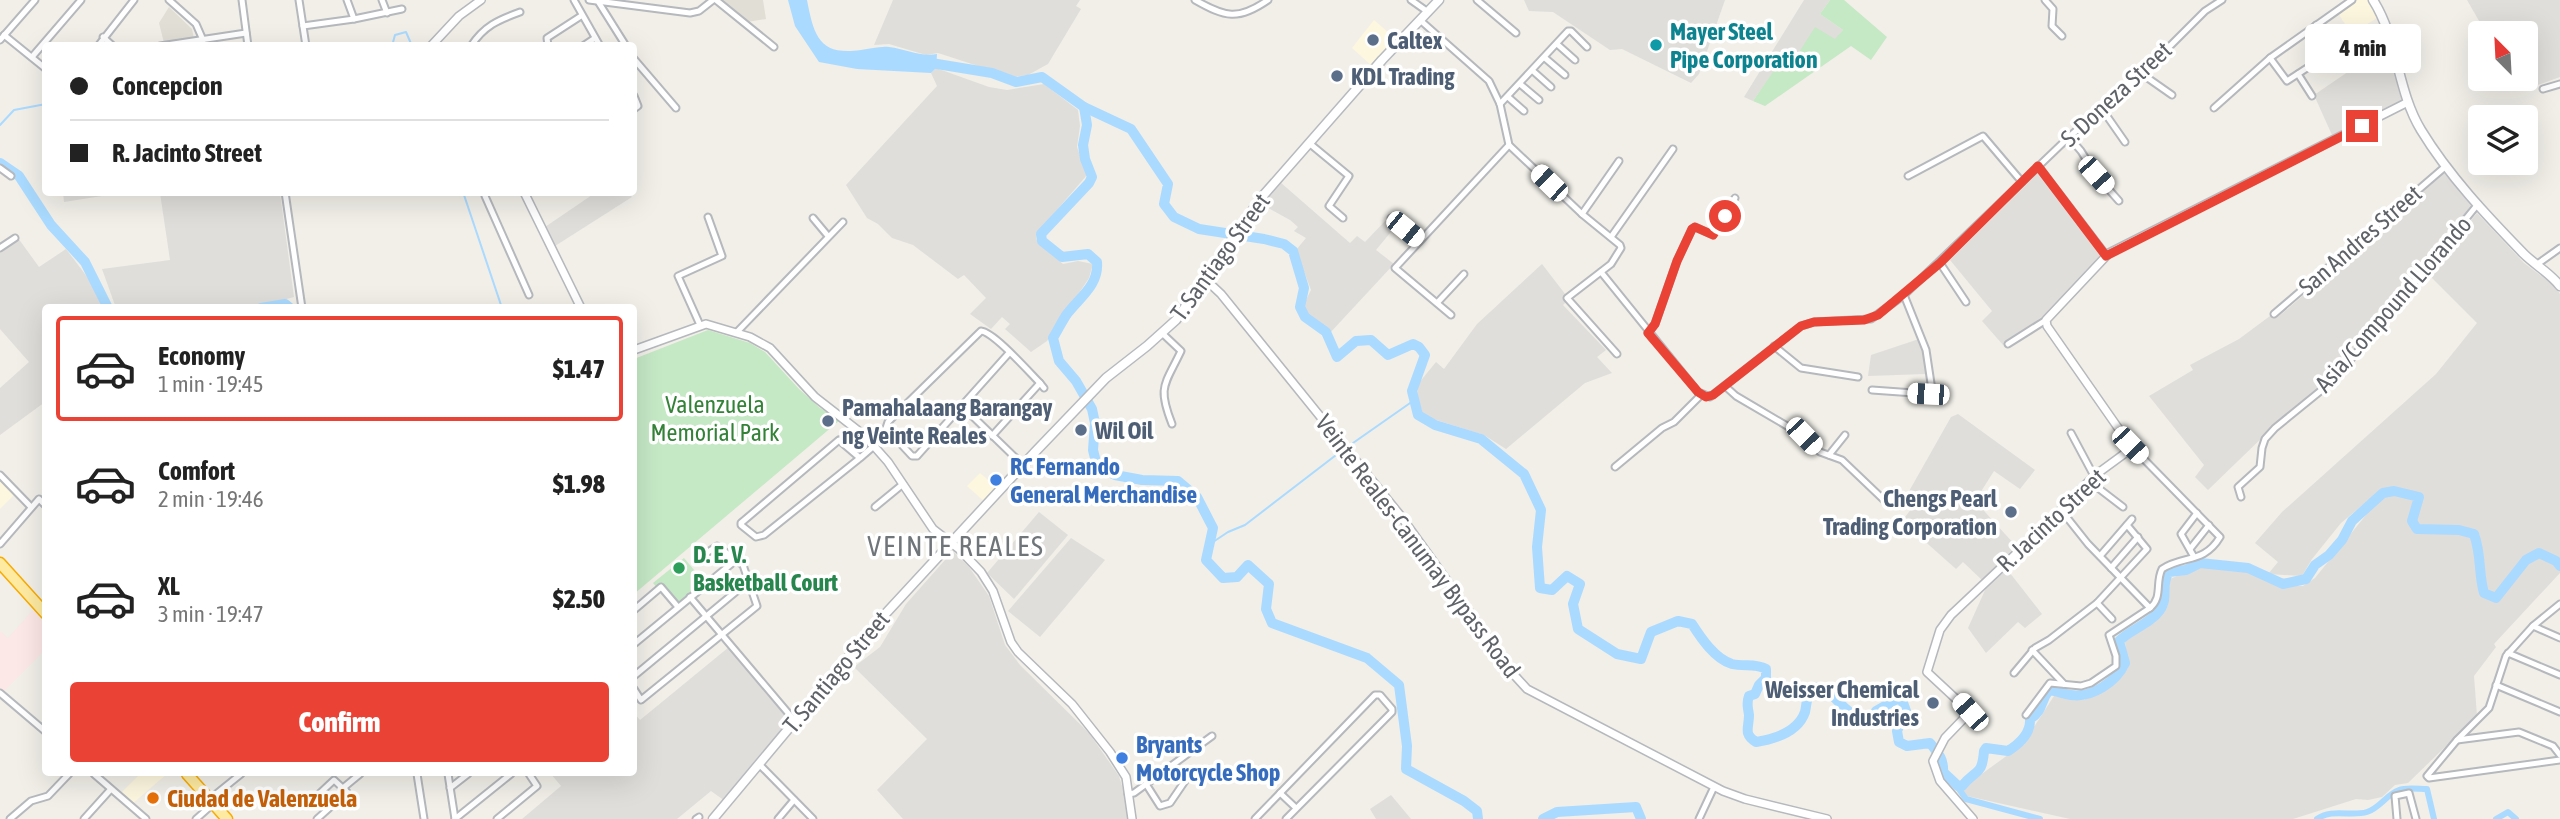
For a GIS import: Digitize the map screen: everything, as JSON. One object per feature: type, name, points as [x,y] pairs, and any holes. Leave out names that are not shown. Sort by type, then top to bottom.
[{"type":"highway","points":[[0,563],[42,610]]},
{"type":"highway","points":[[189,776],[227,819]]},
{"type":"main road","name":"T. Santiago Street","points":[[713,819],[876,624],[1023,465],[1106,378],[1163,334],[1176,320],[1261,198],[1439,0]]},
{"type":"main road","points":[[2375,2],[2408,102],[2421,129],[2446,166],[2478,204],[2536,265],[2560,286]]},
{"type":"street","points":[[35,0],[2,38],[42,66]]},
{"type":"street","points":[[45,42],[80,0]]},
{"type":"street","points":[[100,42],[134,0]]},
{"type":"street","points":[[169,0],[197,24],[203,40]]},
{"type":"street","points":[[242,0],[247,42]]},
{"type":"street","points":[[299,0],[305,42]]},
{"type":"street","points":[[347,0],[354,19]]},
{"type":"street","points":[[382,0],[387,13]]},
{"type":"street","points":[[435,42],[470,2],[481,0]]},
{"type":"street","points":[[574,0],[598,42]]},
{"type":"street","points":[[589,0],[690,13],[714,0],[774,47]]},
{"type":"street","points":[[1195,0],[1226,15],[1245,13],[1268,0]]},
{"type":"street","points":[[1411,0],[1428,12]]},
{"type":"street","points":[[1477,0],[1516,33]]},
{"type":"street","points":[[2045,0],[2053,9],[2052,26],[2062,36]]},
{"type":"street","name":"S. Doneza Street","points":[[1701,394],[1710,397],[1806,324],[1871,319],[1904,295],[2069,137],[2142,74],[2204,11],[2222,0]]},
{"type":"street","points":[[2214,108],[2270,58],[2352,0]]},
{"type":"street","points":[[2375,2],[2385,0]]},
{"type":"street","points":[[599,3],[623,42]]},
{"type":"street","points":[[303,26],[402,9]]},
{"type":"street","points":[[474,42],[493,22],[520,12]]},
{"type":"street","points":[[548,42],[547,38],[581,16]]},
{"type":"street","points":[[1420,20],[1480,71],[1493,87],[1500,104],[1509,145],[1621,248],[1611,264],[1567,298],[1616,354]]},
{"type":"street","points":[[2270,58],[2286,80],[2298,74],[2331,50],[2316,25]]},
{"type":"street","points":[[1500,104],[1570,31],[1587,47]]},
{"type":"street","points":[[189,42],[246,33]]},
{"type":"street","points":[[103,37],[109,42]]},
{"type":"street","points":[[589,42],[595,38]]},
{"type":"street","points":[[1557,44],[1575,60]]},
{"type":"street","points":[[32,57],[42,45]]},
{"type":"street","points":[[1545,58],[1565,75]]},
{"type":"street","points":[[637,62],[676,108]]},
{"type":"street","points":[[1533,71],[1551,87]]},
{"type":"street","points":[[2142,74],[2172,95]]},
{"type":"street","points":[[2298,74],[2312,96]]},
{"type":"street","points":[[2543,89],[2560,83]]},
{"type":"street","points":[[1520,84],[1539,100]]},
{"type":"street","points":[[1508,97],[1524,111]]},
{"type":"street","points":[[2008,344],[2046,320],[2106,256],[2408,102]]},
{"type":"street","points":[[2102,109],[2125,142]]},
{"type":"street","points":[[1908,176],[1983,136],[2022,182]]},
{"type":"street","points":[[2069,137],[2096,175],[2119,201]]},
{"type":"street","points":[[1309,143],[1349,176],[1329,206],[1343,218]]},
{"type":"street","points":[[1451,315],[1395,268],[1509,145]]},
{"type":"street","points":[[1611,237],[1673,149]]},
{"type":"street","points":[[1582,214],[1619,161]]},
{"type":"street","points":[[2038,166],[2106,256]]},
{"type":"street","name":"San Andres Street","points":[[2274,314],[2446,166]]},
{"type":"street","points":[[0,168],[12,176]]},
{"type":"street","points":[[286,196],[301,304]]},
{"type":"street","points":[[485,196],[529,295]]},
{"type":"street","points":[[526,196],[579,304]]},
{"type":"street","points":[[1648,333],[1655,324],[1677,261],[1692,229],[1700,228],[1713,235],[1735,198]]},
{"type":"street","name":"Asia/Compound Llorando","points":[[2241,497],[2238,487],[2260,467],[2265,439],[2334,380],[2478,204]]},
{"type":"street","points":[[700,325],[678,276],[722,257],[708,217]]},
{"type":"street","points":[[813,218],[828,236]]},
{"type":"street","points":[[1391,218],[1419,241]]},
{"type":"street","points":[[737,332],[843,222]]},
{"type":"street","points":[[0,248],[15,238]]},
{"type":"street","points":[[2536,265],[2560,248]]},
{"type":"street","points":[[1940,263],[1966,302]]},
{"type":"street","points":[[1601,272],[1648,333],[1701,394],[1674,422],[1662,428],[1615,467]]},
{"type":"street","points":[[1437,303],[1464,274]]},
{"type":"street","name":"Veinte Reales-Canumay Bypass Road","points":[[1205,279],[1221,294],[1401,515],[1527,689],[1714,788],[1745,799],[1827,819]]},
{"type":"street","points":[[1872,390],[1928,394],[1932,390],[1926,350],[1904,295]]},
{"type":"street","points":[[2026,715],[2050,683],[2087,685],[2116,666],[2116,656],[2109,635],[2156,603],[2158,578],[2162,569],[2211,550],[2220,537],[2130,445],[2047,326],[2046,320]]},
{"type":"street","points":[[637,349],[700,325],[737,332],[760,341],[770,348],[815,397],[875,445],[927,522],[968,557],[993,591],[1011,642],[1018,652],[1072,704],[1105,745],[1126,777],[1132,819]]},
{"type":"street","points":[[992,436],[1042,385],[988,332],[981,331],[888,422],[886,428],[912,456],[917,456],[1009,353]]},
{"type":"street","points":[[1163,334],[1181,351],[1163,384],[1164,404],[1172,424]]},
{"type":"street","points":[[1774,346],[1801,368],[1858,377]]},
{"type":"street","points":[[1725,386],[1736,396],[1798,432],[1820,452],[1845,463],[1885,501]]},
{"type":"street","points":[[961,405],[1023,465]]},
{"type":"street","points":[[2071,433],[2091,478],[2123,507]]},
{"type":"street","points":[[1829,455],[1845,435]]},
{"type":"street","points":[[860,458],[839,440],[741,525],[756,537],[764,535],[860,458],[875,445]]},
{"type":"street","name":"R. Jacinto Street","points":[[1973,819],[1936,773],[1934,755],[1945,738],[1970,712],[1927,672],[1940,630],[1951,615],[2091,478],[2118,460],[2130,445]]},
{"type":"street","points":[[0,475],[31,507]]},
{"type":"street","points":[[875,507],[903,484]]},
{"type":"street","points":[[0,544],[39,499],[42,502]]},
{"type":"street","points":[[2061,510],[2150,608]]},
{"type":"street","points":[[2194,556],[2182,534],[2197,513]]},
{"type":"street","points":[[2100,556],[2132,519]]},
{"type":"street","points":[[2014,673],[2032,650],[2097,603],[2147,549],[2127,525]]},
{"type":"street","points":[[2190,550],[2209,525]]},
{"type":"street","points":[[2111,568],[2138,537]]},
{"type":"street","points":[[637,693],[642,700],[757,606],[743,565],[715,546],[696,560]]},
{"type":"street","points":[[637,641],[736,560]]},
{"type":"street","points":[[637,674],[750,580]]},
{"type":"street","points":[[637,607],[661,587],[678,607]]},
{"type":"street","points":[[690,597],[794,720]]},
{"type":"street","points":[[2097,603],[2112,619]]},
{"type":"street","points":[[2457,740],[2519,732],[2553,746],[2560,757],[2429,778],[2427,774],[2457,740],[2489,708],[2508,653],[2533,626],[2560,604]]},
{"type":"street","points":[[2533,626],[2560,638]]},
{"type":"street","points":[[2032,650],[2065,684]]},
{"type":"street","points":[[2508,653],[2559,673]]},
{"type":"street","points":[[2496,685],[2560,712]]},
{"type":"street","points":[[1255,819],[1375,695],[1380,695],[1392,712],[1286,819]]},
{"type":"street","points":[[1,696],[42,729]]},
{"type":"street","points":[[1128,794],[1134,793],[1212,736]]},
{"type":"street","points":[[759,764],[813,819]]},
{"type":"street","points":[[10,819],[31,802],[48,796],[67,776]]},
{"type":"street","points":[[96,776],[146,819]]},
{"type":"street","points":[[196,819],[240,776]]},
{"type":"street","points":[[343,788],[358,776]]},
{"type":"street","points":[[417,776],[424,819]]},
{"type":"street","points":[[448,776],[455,819],[509,776]]},
{"type":"street","points":[[450,788],[465,776]]},
{"type":"street","points":[[497,819],[537,786],[530,776]]},
{"type":"street","points":[[317,819],[347,792],[334,780],[319,794]]},
{"type":"street","points":[[1146,784],[1160,806],[1170,803],[1185,781]]},
{"type":"street","points":[[1699,819],[1714,788]]},
{"type":"street","points":[[84,819],[111,789]]},
{"type":"street","points":[[1280,793],[1296,808]]},
{"type":"street","points":[[2397,819],[2395,796],[2409,793],[2416,819]]},
{"type":"street","points":[[778,819],[794,800]]},
{"type":"shaded area","points":[[718,0],[763,0],[766,19],[747,22]]},
{"type":"shaded area","points":[[893,0],[1080,0],[1076,6],[1081,9],[1048,64],[1028,75],[1012,77],[938,53],[926,55],[889,44],[874,45]]},
{"type":"shaded area","name":"Mayer Steel Pipe Corporation","points":[[1524,0],[1725,0],[1699,74],[1691,83],[1622,49],[1610,50],[1553,12],[1529,11]]},
{"type":"shaded area","points":[[1804,0],[1830,0],[1820,14],[1843,30],[1836,40],[1791,65],[1781,61],[1753,101],[1744,97]]},
{"type":"shaded area","points":[[2357,0],[2367,0],[2377,18],[2351,34],[2338,13]]},
{"type":"shaded area","points":[[2467,0],[2560,0],[2560,77],[2538,85],[2538,21],[2479,21]]},
{"type":"shaded area","points":[[169,7],[192,29],[194,39],[164,42],[159,23]]},
{"type":"shaded area","points":[[1374,20],[1396,39],[1372,66],[1352,48]]},
{"type":"shaded area","points":[[2386,46],[2401,102],[2332,135],[2314,95]]},
{"type":"shaded area","points":[[936,68],[989,87],[1007,90],[1044,84],[1078,110],[1080,126],[1077,147],[1087,175],[1037,233],[1036,238],[1038,243],[1063,264],[1078,261],[1093,264],[1089,278],[1047,341],[1031,352],[1005,329],[1010,324],[1002,317],[991,329],[970,314],[986,298],[964,275],[958,279],[913,245],[892,238],[878,224],[867,218],[846,185],[937,86],[931,73]]},
{"type":"shaded area","points":[[2040,171],[2102,253],[2069,292],[2043,316],[2003,345],[1982,321],[1992,311],[1950,260]]},
{"type":"shaded area","points":[[2444,173],[2473,207],[2331,378],[2269,431],[2208,490],[2195,477],[2204,465],[2149,396],[2193,370],[2190,365],[2239,339],[2270,316],[2276,318],[2284,312]]},
{"type":"shaded area","points":[[1280,182],[1350,243],[1357,236],[1365,242],[1386,220],[1395,227],[1376,250],[1394,264],[1329,334],[1305,313],[1304,304],[1311,290],[1296,250],[1306,238],[1294,231],[1298,227],[1290,220],[1261,204]]},
{"type":"shaded area","points":[[63,196],[102,196],[64,202]]},
{"type":"shaded area","points":[[160,196],[280,196],[294,297],[268,304],[115,304],[102,269],[170,260]]},
{"type":"shaded area","points":[[591,196],[632,197],[555,246],[545,227]]},
{"type":"shaded area","points":[[2477,213],[2524,263],[2556,287],[2560,294],[2560,573],[2494,644],[2496,647],[2474,676],[2477,716],[2408,783],[2395,785],[2382,797],[2356,799],[2293,819],[2070,819],[1967,796],[1961,789],[2023,744],[2054,696],[2084,700],[2118,679],[2128,668],[2125,642],[2167,608],[2170,579],[2201,566],[2231,571],[2247,570],[2278,586],[2303,586],[2315,578],[2383,494],[2382,489],[2341,523],[2302,576],[2268,574],[2278,562],[2255,543],[2282,512],[2436,374],[2477,323],[2427,273]]},
{"type":"shaded area","points":[[18,238],[39,267],[66,249],[94,286],[103,304],[42,304],[42,404],[0,435],[0,388],[29,362],[0,329],[0,250]]},
{"type":"shaded area","points":[[1542,264],[1569,299],[1563,305],[1606,350],[1597,357],[1612,373],[1585,383],[1506,449],[1484,435],[1433,419],[1422,412],[1417,396],[1418,384],[1436,362],[1444,369],[1477,324]]},
{"type":"shaded area","points":[[1919,339],[1926,374],[1868,376],[1871,355]]},
{"type":"shaded area","points":[[1958,414],[2035,470],[2020,489],[1994,471],[1975,501],[2016,546],[1982,580],[1963,562],[1956,569],[1902,521],[1918,500],[1908,493],[1951,417]]},
{"type":"shaded area","points":[[980,473],[997,488],[984,501],[967,486]]},
{"type":"shaded area","points":[[0,478],[15,494],[0,509]]},
{"type":"shaded area","points":[[1039,512],[1068,535],[1014,599],[987,573]]},
{"type":"shaded area","points":[[1071,538],[1105,560],[1040,637],[1008,611]]},
{"type":"shaded area","points":[[953,551],[969,567],[989,596],[1005,645],[1020,665],[1089,733],[1119,776],[1128,819],[903,819],[877,790],[927,739],[854,667],[880,647],[906,604]]},
{"type":"shaded area","points":[[2006,568],[2042,614],[2025,628],[2018,622],[1986,653],[1968,628],[1986,588]]},
{"type":"shaded area","points":[[33,610],[42,620],[42,653],[2,693],[0,631],[8,638]]},
{"type":"shaded area","points":[[729,647],[791,721],[725,801],[711,791],[677,819],[522,819],[561,786],[553,776],[637,776],[637,716],[640,720]]},
{"type":"shaded area","points":[[138,776],[165,776],[132,804],[120,794]]},
{"type":"shaded area","points":[[1391,795],[1411,819],[1376,819],[1370,809]]},
{"type":"green space","points":[[1830,0],[1844,0],[1887,37],[1871,60],[1851,46],[1765,106],[1753,101],[1781,60],[1791,65],[1815,27],[1835,39],[1843,30],[1820,14]]},
{"type":"green space","name":"Valenzuela Memorial Park","points":[[708,330],[750,343],[765,352],[799,389],[820,408],[840,420],[637,591],[637,358]]},
{"type":"green space","points":[[684,558],[705,583],[674,608],[653,583]]},
{"type":"water","points":[[788,0],[807,0],[816,34],[828,47],[847,51],[889,47],[919,54],[937,54],[936,68],[931,73],[857,69],[819,62],[795,26]]},
{"type":"waterway","points":[[393,42],[395,35],[406,32],[410,42]]},
{"type":"waterway","points":[[925,62],[992,73],[1016,82],[1042,77],[1084,107],[1131,129],[1168,184],[1164,204],[1174,217],[1199,229],[1264,239],[1284,244],[1293,251],[1304,288],[1300,307],[1305,317],[1326,332],[1337,357],[1356,341],[1371,340],[1388,355],[1413,344],[1419,347],[1425,355],[1412,391],[1418,415],[1435,425],[1481,439],[1524,474],[1541,510],[1537,547],[1540,588],[1552,590],[1567,576],[1580,584],[1573,604],[1578,629],[1617,654],[1641,659],[1651,632],[1678,621],[1692,624],[1720,658],[1732,664],[1766,669],[1766,678],[1755,694],[1749,696],[1748,701],[1748,733],[1756,742],[1771,739],[1797,725],[1805,712],[1808,695],[1815,688],[1826,690],[1845,709],[1863,718],[1874,718],[1876,711],[1897,699],[1902,700],[1906,711],[1897,731],[1899,742],[1907,746],[1930,743],[1938,753],[1943,772],[1958,786],[1962,786],[1980,768],[1986,748],[2008,751],[2020,741],[2029,729],[2030,719],[2038,712],[2049,690],[2071,695],[2087,694],[2116,676],[2125,663],[2119,641],[2160,610],[2169,572],[2186,570],[2200,563],[2248,568],[2283,584],[2306,579],[2315,565],[2329,555],[2342,540],[2352,521],[2383,493],[2394,491],[2419,497],[2412,521],[2417,529],[2459,530],[2474,534],[2484,593],[2496,598],[2526,560],[2539,553],[2556,561],[2560,566]]},
{"type":"waterway","points":[[0,125],[14,110],[42,105]]},
{"type":"waterway","points":[[1084,107],[1087,125],[1083,145],[1092,177],[1041,234],[1042,241],[1062,257],[1088,254],[1097,262],[1092,284],[1067,314],[1053,338],[1059,361],[1076,381],[1092,409],[1095,423],[1093,450],[1097,466],[1115,475],[1142,480],[1178,481],[1197,497],[1213,528],[1206,560],[1223,578],[1237,577],[1248,565],[1269,584],[1266,609],[1272,623],[1367,658],[1399,685],[1407,746],[1406,769],[1464,801],[1477,811],[1478,819]]},
{"type":"waterway","points":[[0,163],[19,176],[51,225],[85,262],[106,304]]},
{"type":"waterway","points":[[464,196],[501,304]]},
{"type":"waterway","points":[[1353,443],[1413,401]]},
{"type":"waterway","points":[[1210,544],[1245,525],[1340,452]]},
{"type":"waterway","points":[[1954,782],[1966,799],[2040,819]]},
{"type":"waterway","points":[[2317,819],[2335,813],[2367,812],[2395,792],[2409,788],[2427,789],[2434,819]]},
{"type":"waterway","points":[[1543,819],[1557,812],[1636,807],[1641,819]]},
{"type":"waterway","points":[[2496,819],[2508,812],[2516,819]]},
{"type":"place","name":"Caltex","points":[[1373,40]]},
{"type":"place","name":"Mayer Steel Pipe Corporation","points":[[1656,45]]},
{"type":"place","name":"KDL Trading","points":[[1337,76]]},
{"type":"place","name":"Pamahalaang Barangay ng Veinte Reales","points":[[828,421]]},
{"type":"place","name":"Wil Oil","points":[[1081,430]]},
{"type":"place","name":"RC Fernando General Merchandise","points":[[996,480]]},
{"type":"place","name":"Chengs Pearl Trading Corporation","points":[[2011,512]]},
{"type":"place","name":"D. E. V. Basketball Court","points":[[679,568]]},
{"type":"place","name":"Weisser Chemical Industries","points":[[1933,703]]},
{"type":"place","name":"Bryants Motorcycle Shop","points":[[1122,758]]},
{"type":"place","name":"Ciudad de Valenzuela","points":[[153,798]]},
{"type":"district","name":"VEINTE REALES","points":[[956,546]]},
{"type":"route","points":[[1725,216],[1713,235],[1700,228],[1692,229],[1677,261],[1655,324],[1648,333],[1698,392],[1706,397],[1713,395],[1801,326],[1814,322],[1864,320],[1878,315],[1940,263],[2038,166],[2106,256],[2362,126]]}]
